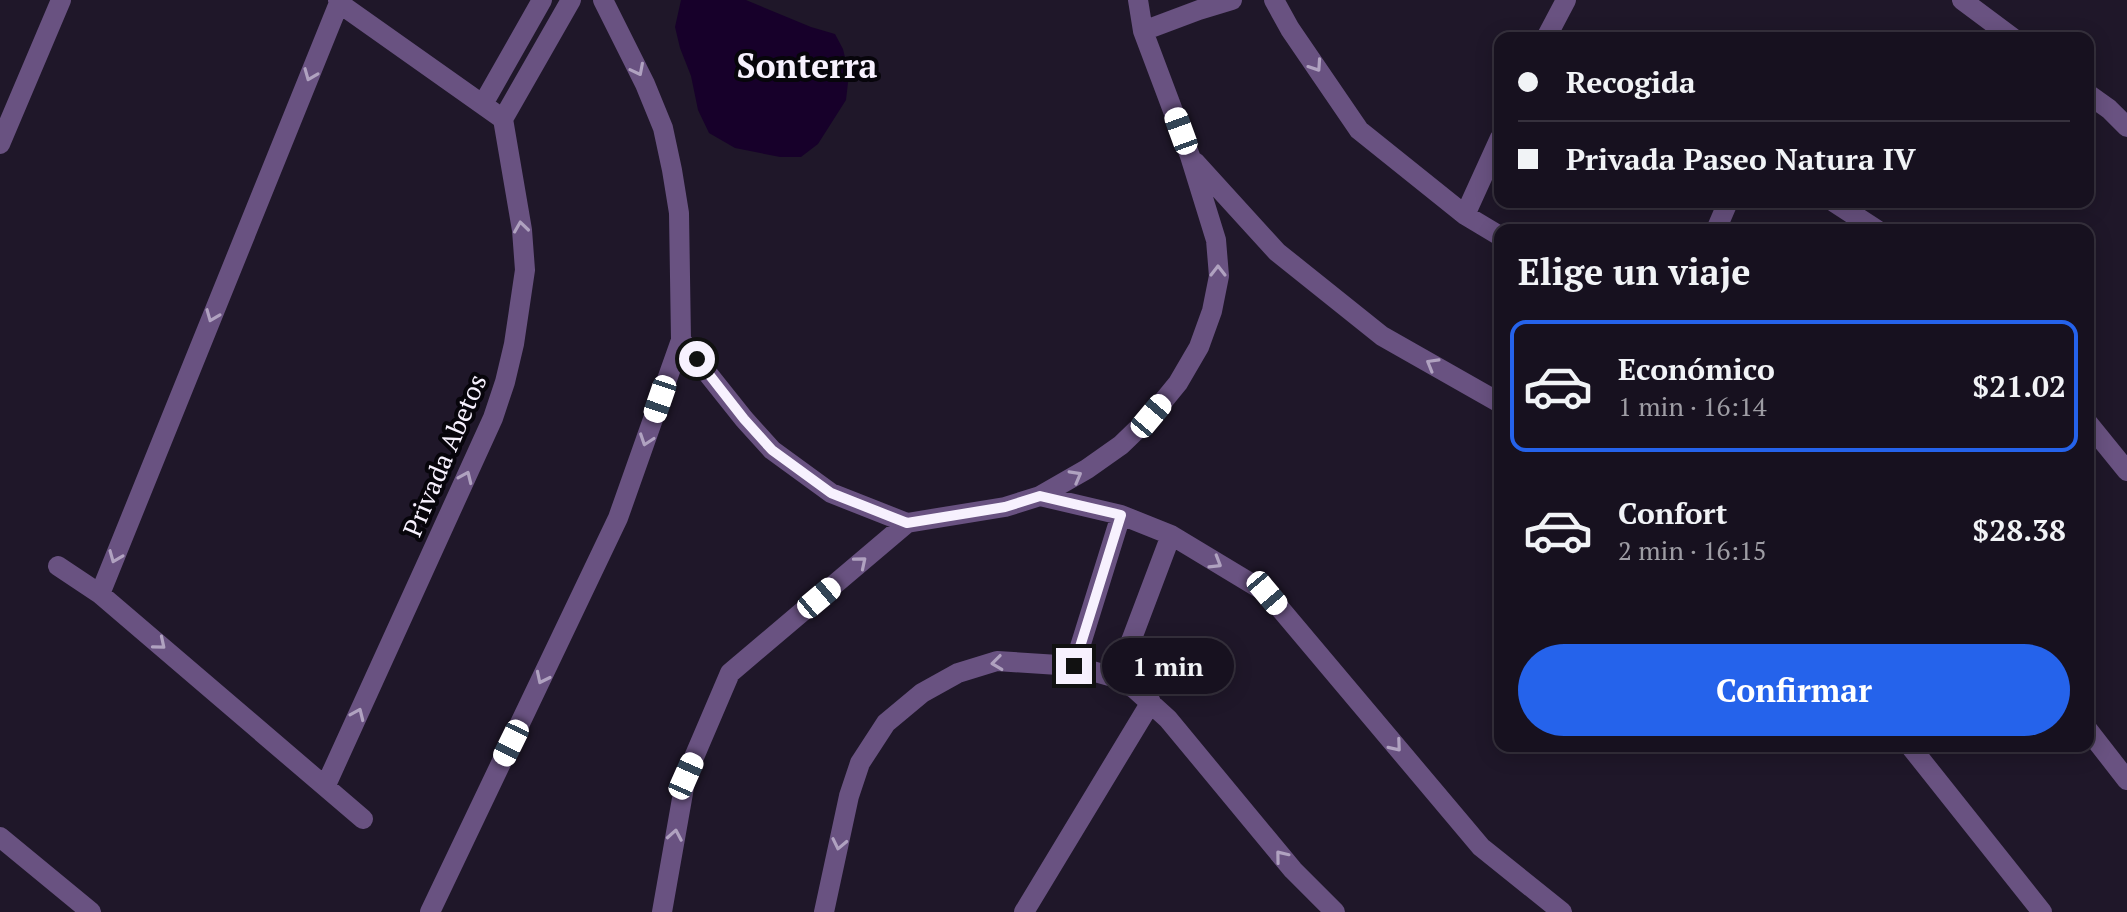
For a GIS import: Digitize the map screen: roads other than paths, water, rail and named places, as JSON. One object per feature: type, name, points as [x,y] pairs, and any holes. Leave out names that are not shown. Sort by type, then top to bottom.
[{"type":"street","points":[[0,144],[61,0]]},
{"type":"street","points":[[483,104],[542,0]]},
{"type":"street","points":[[100,594],[338,1],[503,119],[571,0]]},
{"type":"street","points":[[430,912],[618,518],[681,340],[679,213],[663,128],[603,0]]},
{"type":"street","points":[[681,340],[772,450],[831,493],[907,523],[1005,507],[1040,496],[1121,445],[1151,416],[1178,383],[1199,347],[1212,311],[1219,276],[1216,240],[1190,156],[1143,31],[1138,0]]},
{"type":"street","points":[[1143,31],[1232,0]]},
{"type":"street","points":[[1274,0],[1290,29],[1359,130],[1465,215],[1494,232]]},
{"type":"street","points":[[1549,32],[1566,0]]},
{"type":"street","points":[[1962,0],[2005,32]]},
{"type":"street","points":[[2094,98],[2127,127]]},
{"type":"street","name":"Privada Abetos","points":[[326,785],[493,418],[505,382],[525,270],[522,230],[503,119]]},
{"type":"street","points":[[1465,215],[1494,151]]},
{"type":"street","points":[[1190,156],[1277,252],[1300,271],[1382,336],[1494,400]]},
{"type":"street","points":[[1843,208],[1868,224]]},
{"type":"street","points":[[2094,430],[2127,471]]},
{"type":"street","points":[[1040,496],[1121,515],[1171,535],[1267,593],[1481,847],[1562,912]]},
{"type":"street","points":[[1074,666],[1121,515]]},
{"type":"street","points":[[662,912],[686,776],[730,673],[907,523]]},
{"type":"street","points":[[1117,678],[1171,535]]},
{"type":"street","points":[[58,566],[100,594],[363,819]]},
{"type":"street","points":[[824,912],[849,796],[860,763],[886,723],[922,693],[958,673],[997,661],[1074,666],[1117,678],[1135,689],[1168,719],[1293,870],[1335,912]]},
{"type":"street","points":[[1024,912],[1151,702]]},
{"type":"street","points":[[2094,738],[2127,780]]},
{"type":"street","points":[[1915,752],[2042,912]]},
{"type":"street","points":[[1,839],[91,912]]},
{"type":"district","name":"Sonterra","points":[[807,65]]}]
